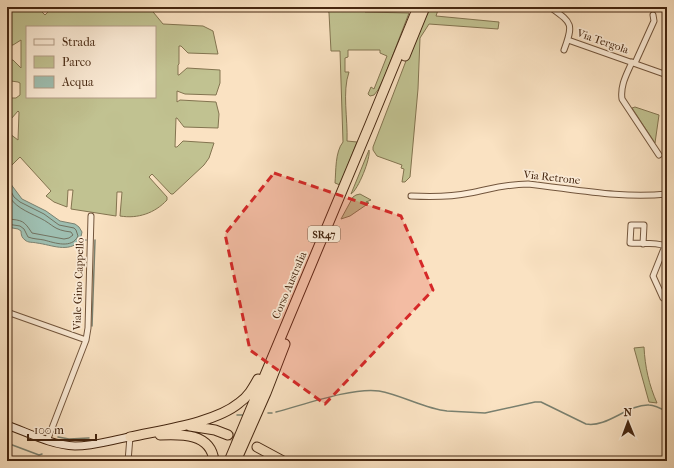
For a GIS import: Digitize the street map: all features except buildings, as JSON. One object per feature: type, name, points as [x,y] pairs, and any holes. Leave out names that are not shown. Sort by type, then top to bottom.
[{"type":"highway","name":"Corso Australia","points":[[228,461],[418,7]]},
{"type":"highway","name":"Corso Australia","points":[[236,461],[425,7]]},
{"type":"highway","points":[[130,437],[183,426],[222,413],[239,404],[250,392],[276,348]]},
{"type":"highway","points":[[241,461],[266,392]]},
{"type":"highway","points":[[183,426],[205,427],[228,435]]},
{"type":"highway","points":[[130,437],[169,434],[193,436],[206,443],[213,454],[214,461]]},
{"type":"highway","points":[[257,447],[283,461]]},
{"type":"street","name":"Via Tergola","points":[[550,7],[569,22],[570,28],[568,40],[564,50]]},
{"type":"street","name":"Via Tergola","points":[[652,14],[654,21],[623,83],[621,94],[622,99],[659,155]]},
{"type":"street","name":"Via Tergola","points":[[568,40],[667,74]]},
{"type":"street","name":"Via Retrone","points":[[411,196],[431,197],[451,195],[516,184],[631,195],[667,194]]},
{"type":"street","name":"Viale Gino Cappello","points":[[47,441],[86,340],[88,328],[91,216]]},
{"type":"street","points":[[643,244],[644,225],[630,225],[630,243],[643,244],[666,244],[653,276],[663,298],[667,301]]},
{"type":"street","points":[[7,312],[86,340]]},
{"type":"street","points":[[7,425],[47,441],[63,445],[89,445],[130,437],[128,461]]},
{"type":"highlighted area","points":[[274,173],[401,216],[433,290],[325,404],[250,350],[225,234]]},
{"type":"green space","points":[[7,7],[37,7],[45,15],[53,7],[149,7],[163,24],[203,26],[213,31],[218,54],[188,53],[181,46],[179,46],[178,75],[187,68],[220,70],[220,83],[216,95],[185,94],[177,91],[177,102],[180,100],[216,102],[219,114],[218,128],[184,127],[176,118],[175,147],[183,141],[214,143],[209,158],[204,165],[173,194],[171,194],[152,174],[149,177],[167,197],[167,200],[152,212],[140,216],[120,216],[122,192],[117,192],[116,216],[71,209],[73,190],[68,190],[67,207],[54,202],[46,196],[51,191],[20,157],[11,166],[7,162],[7,134],[10,134],[18,140],[19,112],[18,111],[11,119],[7,118],[7,95],[10,98],[16,98],[20,95],[20,83],[11,81],[7,85],[7,60],[13,60],[21,68],[21,40],[13,45],[7,45]]},
{"type":"green space","points":[[327,7],[364,7],[365,12],[409,13],[384,78],[374,95],[370,96],[368,94],[371,87],[374,89],[387,56],[380,53],[380,50],[348,50],[348,57],[345,58],[345,72],[349,72],[346,88],[347,141],[357,142],[340,185],[335,183],[337,156],[343,142],[340,51],[331,51],[329,13]]},
{"type":"green space","points":[[431,7],[439,7],[436,16],[499,22],[498,29],[429,24],[420,38],[418,89],[410,177],[405,182],[402,182],[404,169],[401,168],[402,165],[377,156],[373,150],[373,147],[414,40]]},
{"type":"green space","points":[[635,107],[659,115],[655,143],[632,108]]},
{"type":"green space","points":[[369,150],[368,160],[363,174],[357,187],[351,194]]},
{"type":"green space","points":[[360,194],[371,200],[366,202],[369,203],[350,216],[341,219],[353,197]]},
{"type":"green space","points":[[644,347],[648,376],[657,403],[649,402],[634,348]]},
{"type":"water","points":[[7,179],[22,199],[46,211],[60,221],[75,224],[79,227],[82,232],[80,241],[70,247],[60,247],[29,242],[23,238],[21,231],[7,227]]},
{"type":"waterway","points":[[80,241],[86,240]]},
{"type":"waterway","points":[[92,326],[95,240]]},
{"type":"waterway","points":[[276,412],[342,394],[368,390],[388,393],[430,408],[447,411],[485,413],[541,402],[586,424],[602,423],[633,408],[641,406],[654,406],[667,412]]},
{"type":"waterway","points":[[237,415],[243,415]]},
{"type":"waterway","points":[[58,437],[69,439],[89,438]]},
{"type":"waterway","points":[[7,443],[39,455],[42,454]]},
{"type":"tunnel","points":[[228,435],[257,447]]}]
